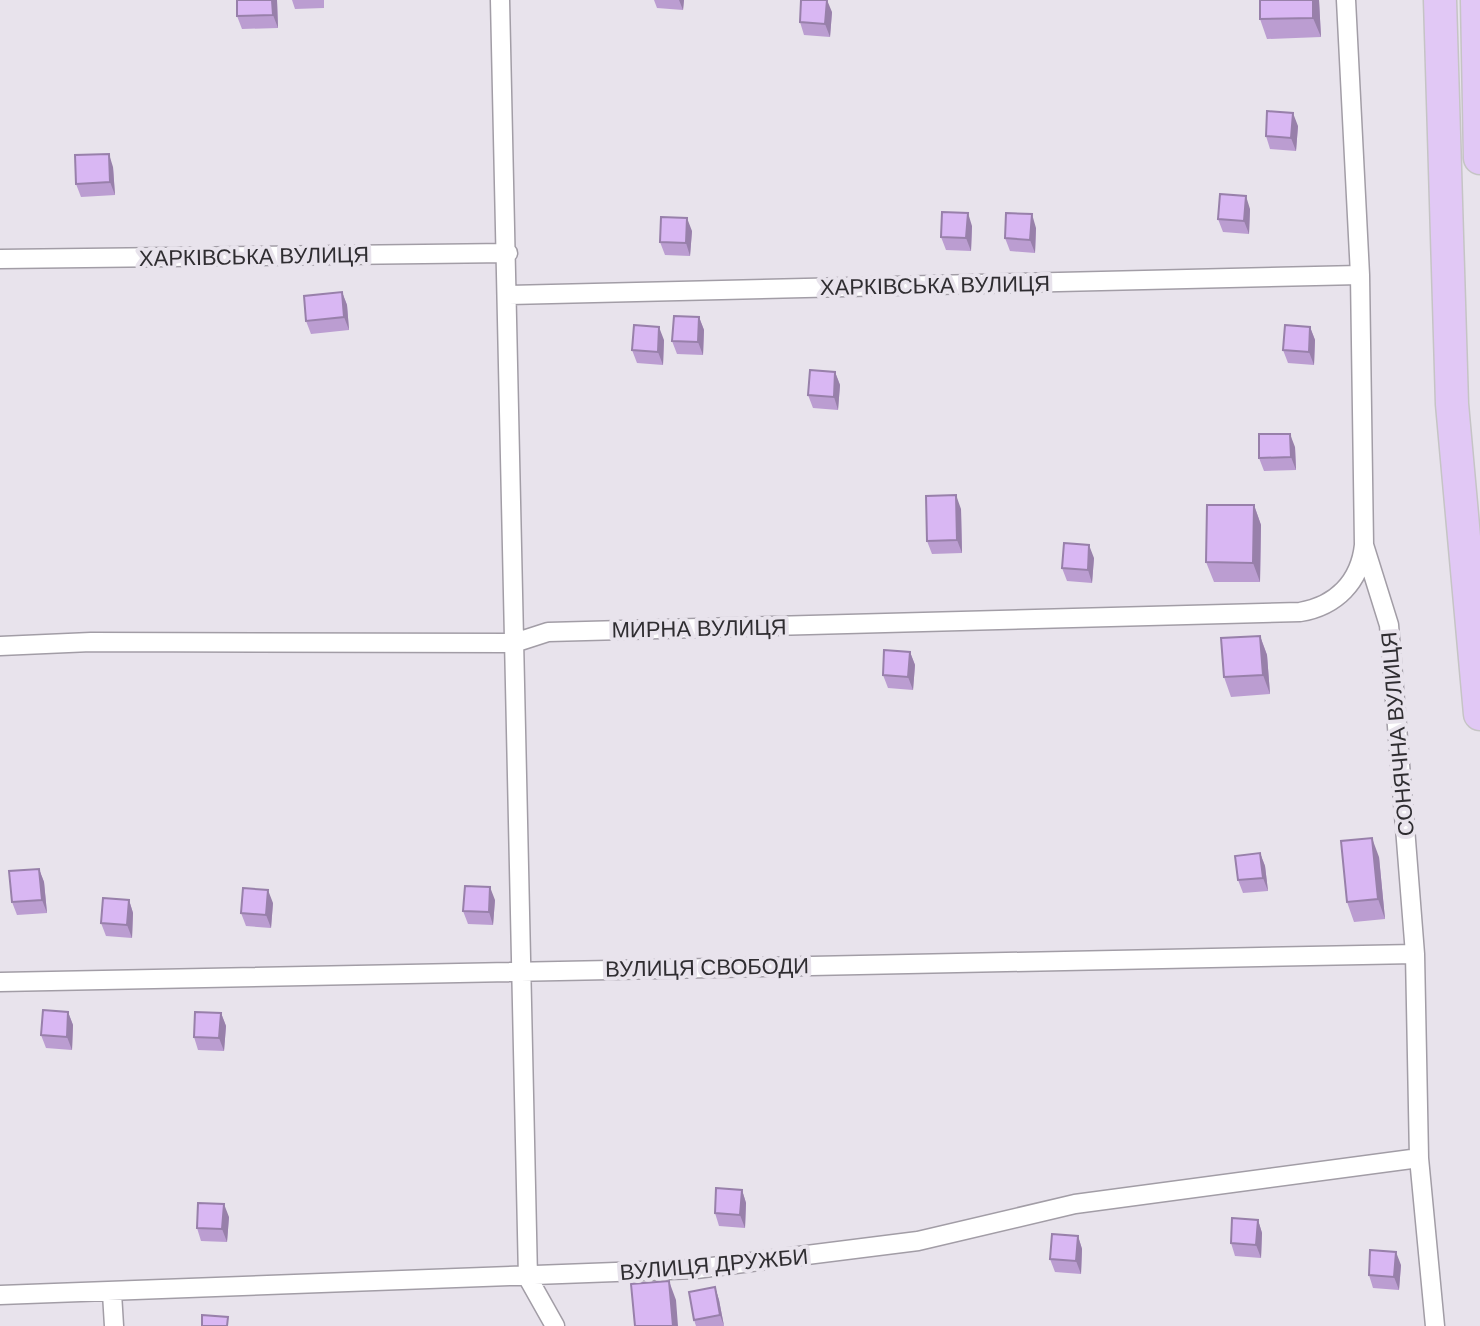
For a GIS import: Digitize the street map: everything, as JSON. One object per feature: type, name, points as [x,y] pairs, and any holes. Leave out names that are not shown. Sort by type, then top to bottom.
[{"type":"highway","points":[[1440,0],[1452,404],[1480,714]]},
{"type":"highway","points":[[1477,0],[1480,158]]},
{"type":"street","points":[[500,0],[509,295],[528,1278],[555,1326]]},
{"type":"street","name":"СОНЯЧНА ВУЛИЦЯ","points":[[1346,0],[1360,275],[1364,545],[1389,625],[1415,954],[1419,1158],[1435,1326]]},
{"type":"street","name":"ХАРКІВСЬКА ВУЛИЦЯ","points":[[0,259],[508,253]]},
{"type":"street","name":"ХАРКІВСЬКА ВУЛИЦЯ","points":[[509,295],[1360,275]]},
{"type":"street","name":"МИРНА ВУЛИЦЯ","points":[[0,646],[91,642],[514,643],[548,632],[1300,612],[1324,605],[1345,591],[1359,570],[1364,545]]},
{"type":"street","name":"ВУЛИЦЯ СВОБОДИ","points":[[0,982],[1415,954]]},
{"type":"street","name":"ВУЛИЦЯ ДРУЖБИ","points":[[0,1295],[528,1278],[696,1269],[918,1241],[1075,1204],[1419,1158]]},
{"type":"street","points":[[112,1293],[114,1326]]},
{"type":"building","points":[[237,0],[272,0],[273,15],[237,16]]},
{"type":"building","points":[[801,0],[827,0],[825,24],[800,22]]},
{"type":"building","points":[[1260,0],[1313,0],[1313,18],[1260,19]]},
{"type":"building","points":[[1267,111],[1293,113],[1291,138],[1266,136]]},
{"type":"building","points":[[109,154],[110,182],[76,184],[75,155]]},
{"type":"building","points":[[1220,194],[1246,196],[1244,221],[1218,219]]},
{"type":"building","points":[[942,212],[968,213],[966,238],[941,237]]},
{"type":"building","points":[[1006,213],[1032,214],[1030,240],[1005,238]]},
{"type":"building","points":[[661,217],[687,218],[686,243],[660,242]]},
{"type":"building","points":[[342,292],[344,317],[306,321],[304,296]]},
{"type":"building","points":[[674,316],[699,317],[698,342],[672,341]]},
{"type":"building","points":[[634,325],[659,327],[658,352],[632,350]]},
{"type":"building","points":[[1285,325],[1310,327],[1309,352],[1283,350]]},
{"type":"building","points":[[810,370],[835,372],[834,397],[808,395]]},
{"type":"building","points":[[1259,434],[1290,434],[1291,457],[1259,458]]},
{"type":"building","points":[[956,495],[957,540],[927,541],[926,496]]},
{"type":"building","points":[[1207,505],[1254,505],[1253,563],[1206,562]]},
{"type":"building","points":[[1064,543],[1089,545],[1088,570],[1062,568]]},
{"type":"building","points":[[1260,636],[1263,675],[1224,677],[1221,638]]},
{"type":"building","points":[[884,650],[910,652],[908,677],[883,675]]},
{"type":"building","points":[[1372,838],[1378,899],[1347,902],[1341,841]]},
{"type":"building","points":[[1260,853],[1263,878],[1238,880],[1235,856]]},
{"type":"building","points":[[39,869],[42,900],[12,902],[9,871]]},
{"type":"building","points":[[465,886],[490,887],[489,912],[463,911]]},
{"type":"building","points":[[243,888],[268,890],[266,915],[241,913]]},
{"type":"building","points":[[103,898],[129,900],[127,925],[101,923]]},
{"type":"building","points":[[43,1010],[68,1012],[67,1037],[41,1035]]},
{"type":"building","points":[[195,1012],[221,1013],[219,1038],[194,1037]]},
{"type":"building","points":[[716,1188],[742,1190],[740,1215],[715,1213]]},
{"type":"building","points":[[198,1203],[224,1204],[222,1229],[197,1228]]},
{"type":"building","points":[[1232,1218],[1258,1220],[1256,1245],[1231,1243]]},
{"type":"building","points":[[1052,1234],[1078,1236],[1076,1261],[1050,1259]]},
{"type":"building","points":[[1370,1250],[1396,1252],[1394,1277],[1369,1275]]},
{"type":"building","points":[[669,1281],[673,1326],[635,1326],[631,1284]]},
{"type":"building","points":[[715,1287],[720,1315],[694,1320],[689,1292]]},
{"type":"building","points":[[202,1315],[228,1317],[227,1326],[202,1326]]}]
